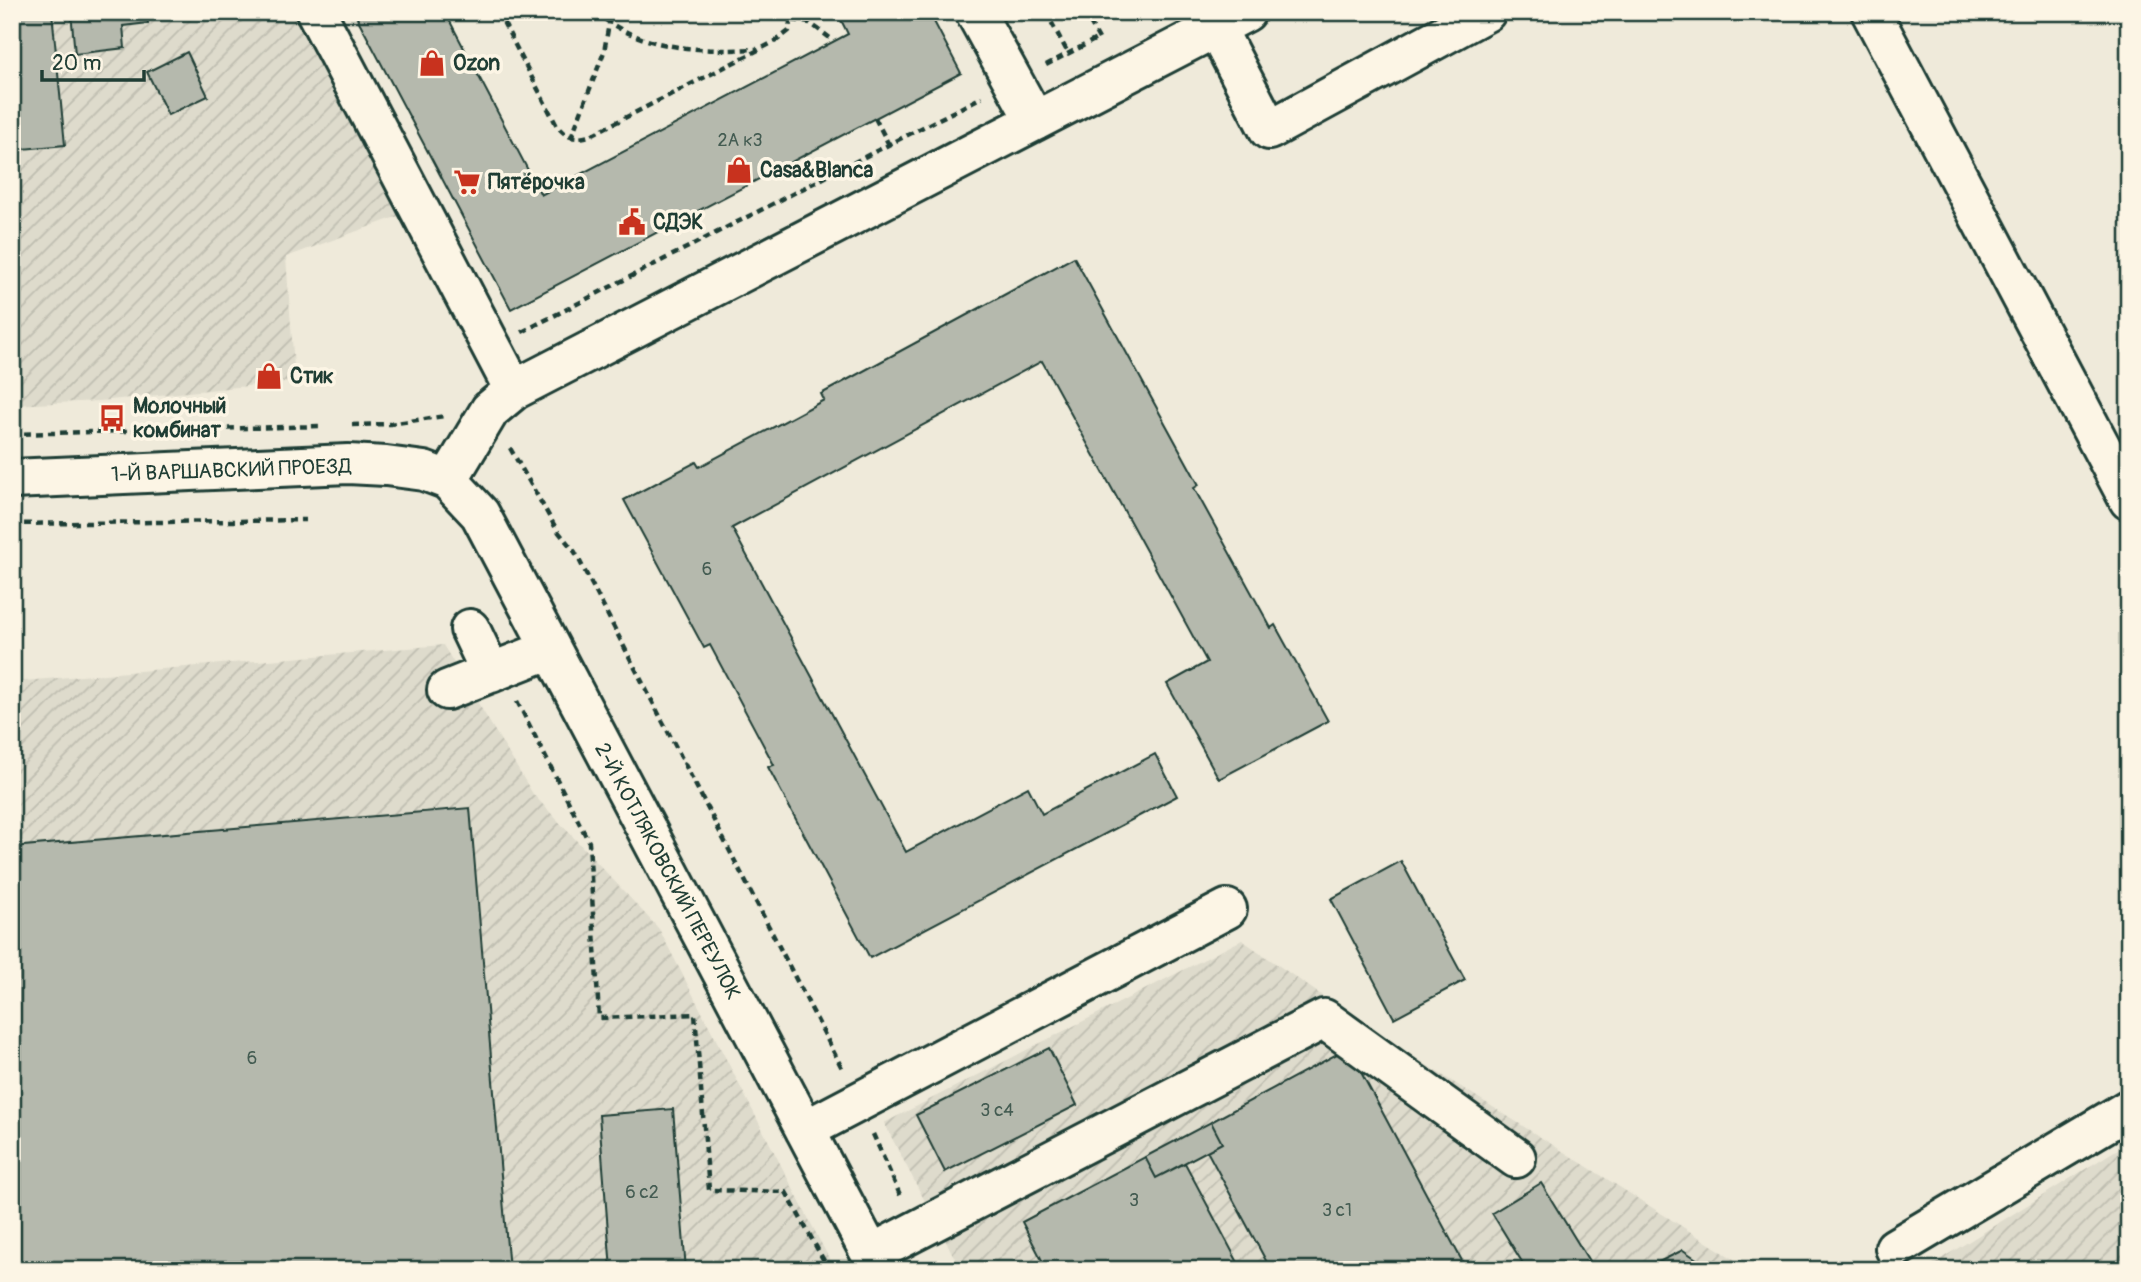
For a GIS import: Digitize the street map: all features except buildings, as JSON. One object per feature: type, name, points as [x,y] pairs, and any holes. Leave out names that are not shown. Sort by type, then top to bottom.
[{"type":"street","points":[[316,12],[492,348],[502,400]]},
{"type":"street","points":[[975,12],[1035,121]]},
{"type":"street","points":[[448,480],[502,400],[1231,20],[1269,130],[1486,12]]},
{"type":"street","points":[[1871,12],[2129,500]]},
{"type":"street","name":"1-Й ВАРШАВСКИЙ ПРОЕЗД","points":[[12,479],[348,464],[424,471],[448,480]]},
{"type":"street","name":"2-Й КОТЛЯКОВСКИЙ ПЕРЕУЛОК","points":[[448,480],[480,514],[875,1262]]},
{"type":"street","points":[[470,629],[496,671]]},
{"type":"street","points":[[447,690],[551,649]]},
{"type":"street","points":[[805,1130],[1227,909]]},
{"type":"street","points":[[875,1262],[915,1230],[1324,1019],[1516,1158]]},
{"type":"street","points":[[1895,1248],[2129,1109]]},
{"type":"path","points":[[498,12],[557,125],[571,138],[589,136],[759,49],[789,31],[791,12]]},
{"type":"path","points":[[595,12],[609,24],[635,37],[673,47],[713,51],[759,49]]},
{"type":"path","points":[[571,138],[604,52],[611,12]]},
{"type":"path","points":[[1046,12],[1090,93]]},
{"type":"path","points":[[492,348],[1098,38],[1084,12]]},
{"type":"path","points":[[792,20],[810,23],[834,41]]},
{"type":"path","points":[[875,118],[889,145]]},
{"type":"path","points":[[348,425],[390,424],[502,400],[557,530],[575,552],[859,1101],[915,1230]]},
{"type":"path","points":[[12,434],[334,425]]},
{"type":"path","points":[[12,524],[306,520]]},
{"type":"path","points":[[496,671],[589,842],[600,1018],[695,1014],[709,1190],[786,1192],[829,1270]]},
{"type":"shaded area","points":[[12,12],[295,12],[404,214],[286,257],[295,381],[100,401],[12,405]]},
{"type":"shaded area","points":[[443,645],[533,794],[659,929],[835,1270],[12,1270],[12,682]]},
{"type":"shaded area","points":[[1242,940],[1377,1034],[1751,1270],[961,1270],[884,1123]]},
{"type":"shaded area","points":[[2129,1142],[2129,1270],[1923,1270]]},
{"type":"place","name":"Ozon","points":[[432,63]]},
{"type":"place","name":"Casa&Blanca","points":[[739,170]]},
{"type":"place","name":"Пятёрочка","points":[[467,182]]},
{"type":"place","name":"СДЭК","points":[[632,222]]},
{"type":"place","name":"Стик","points":[[269,376]]},
{"type":"place","name":"Молочный комбинат","points":[[112,418]]}]
